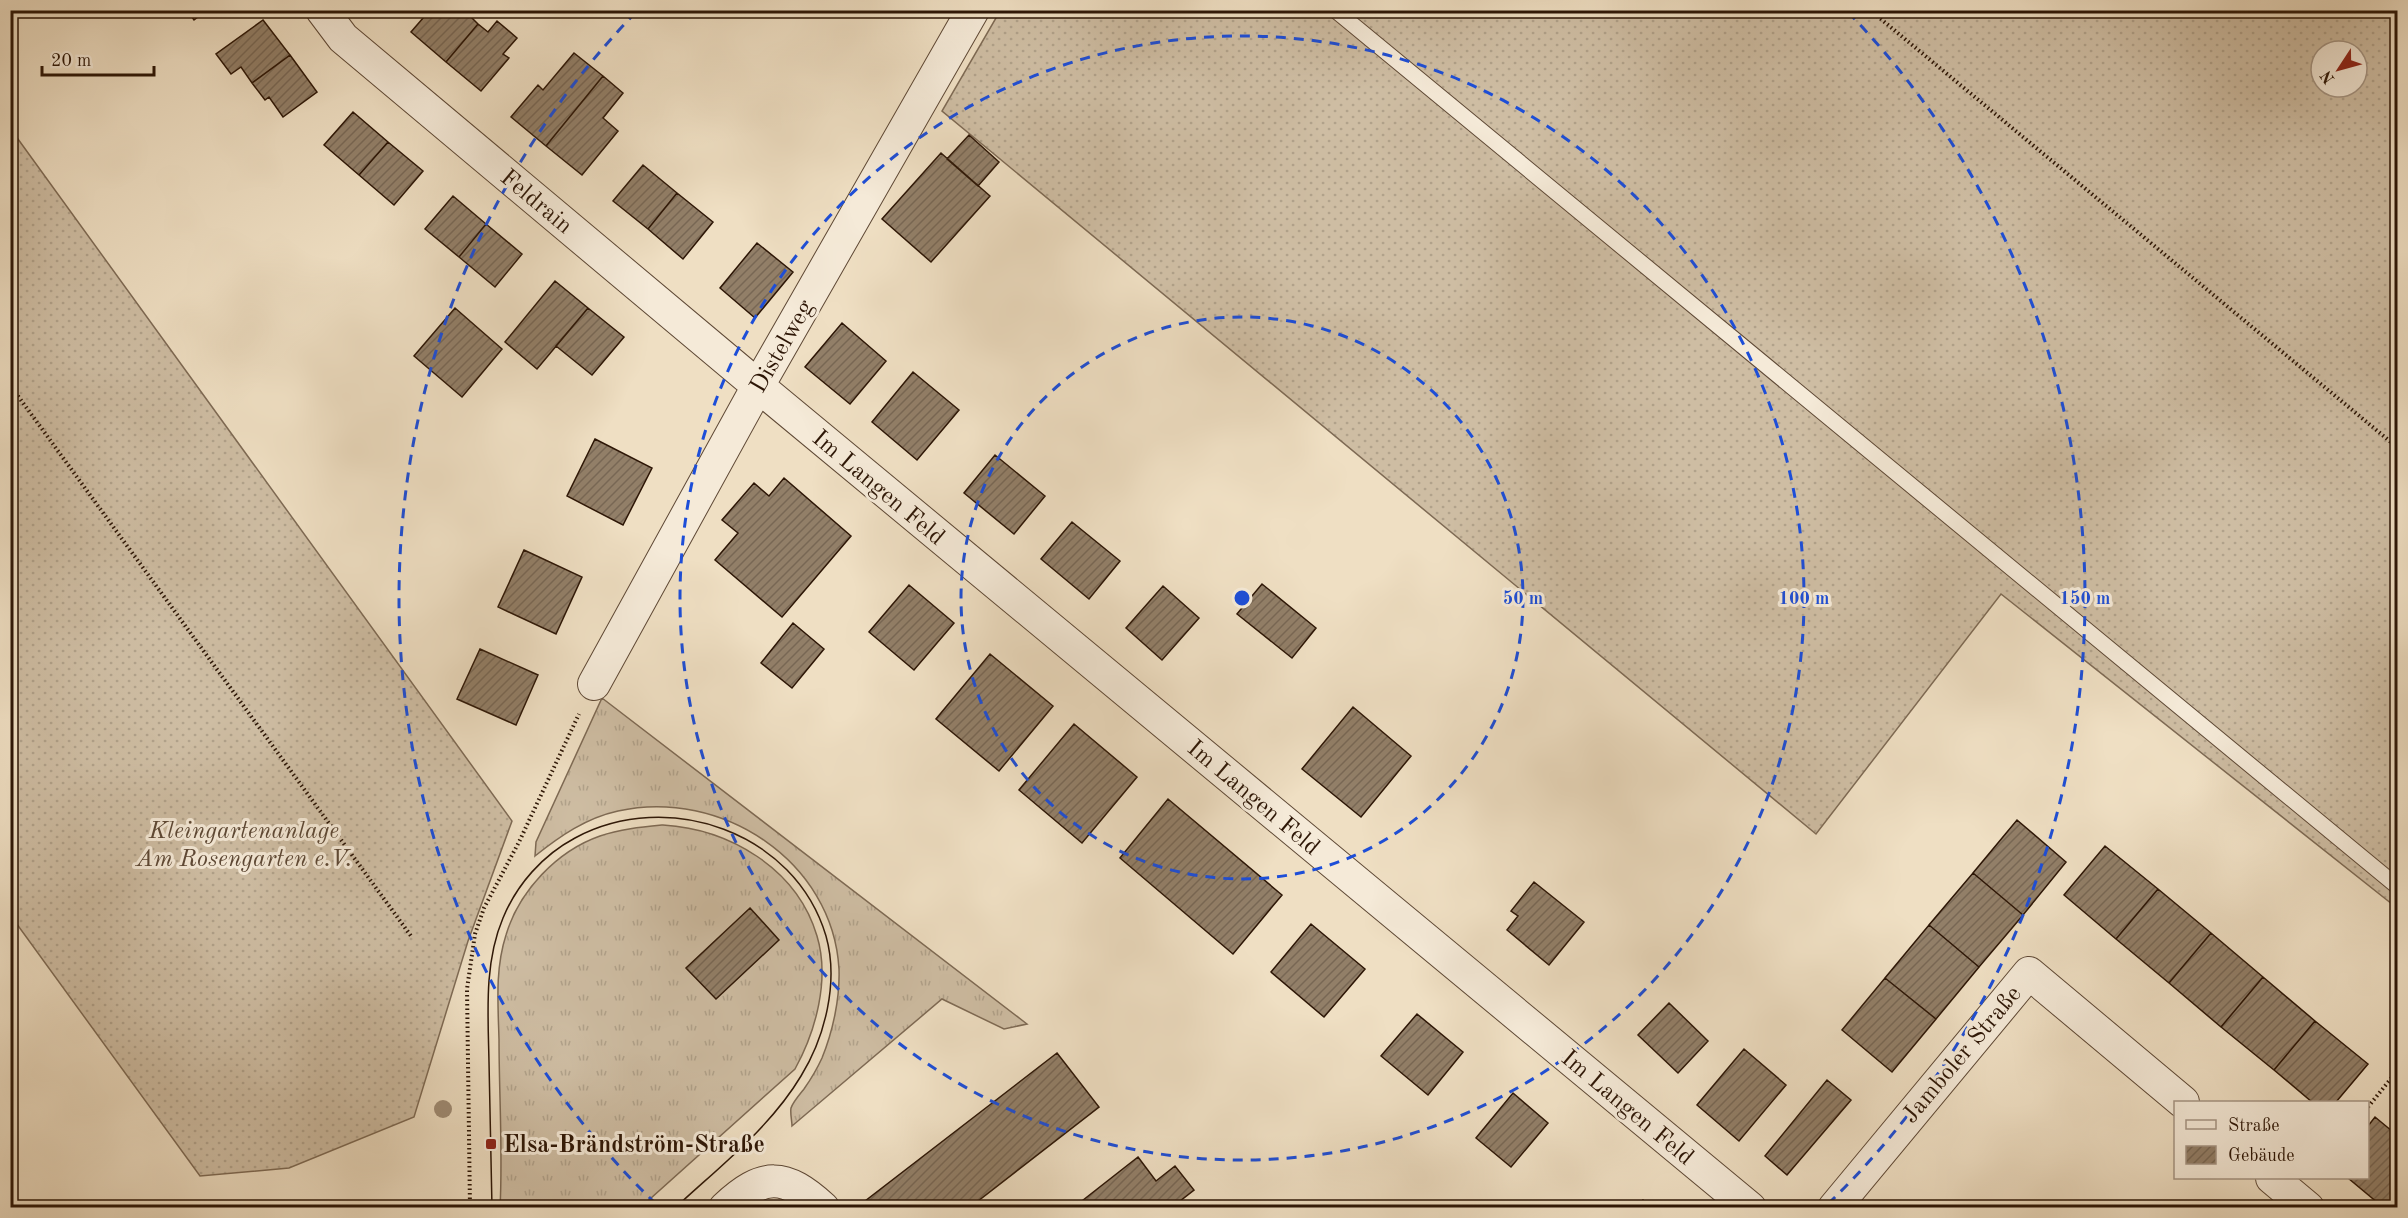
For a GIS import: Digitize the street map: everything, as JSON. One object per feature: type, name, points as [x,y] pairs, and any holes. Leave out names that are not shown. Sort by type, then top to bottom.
[{"type":"street","name":"Feldrain","points":[[322,10],[343,38],[758,386]]},
{"type":"street","name":"Distelweg","points":[[594,684],[758,386],[973,10]]},
{"type":"street","name":"Im Langen Feld","points":[[758,386],[1750,1208]]},
{"type":"street","name":"Jamboler Straße","points":[[1834,1208],[2029,973],[2182,1101]]},
{"type":"street","points":[[2273,1179],[2308,1208]]},
{"type":"street","points":[[725,1208],[750,1186],[782,1181],[798,1187],[823,1208]]},
{"type":"lane","points":[[1335,10],[2397,886]]},
{"type":"path","points":[[1870,10],[2397,448]]},
{"type":"path","points":[[10,385],[411,936]]},
{"type":"path","points":[[470,1208],[467,989],[475,934],[484,908],[519,842],[594,684]]},
{"type":"path","points":[[2369,1105],[2397,1070]]},
{"type":"green space","points":[[1000,11],[2397,11],[2397,908],[2001,594],[1816,834],[942,111]]},
{"type":"green space","name":"Kleingartenanlage Am Rosengarten e.V.","points":[[10,128],[512,821],[468,941],[414,1117],[289,1168],[200,1176],[11,916]]},
{"type":"green space","points":[[602,698],[1027,1024],[1004,1029],[942,999],[792,1126],[791,1108],[816,1070],[829,1037],[837,1003],[839,980],[832,930],[816,896],[794,865],[765,841],[732,822],[695,811],[657,807],[618,811],[595,818],[564,835],[535,856],[536,842]]},
{"type":"green space","points":[[663,825],[712,834],[757,856],[777,872],[794,891],[807,912],[817,936],[822,970],[815,1022],[803,1054],[795,1069],[641,1207],[500,1208],[498,987],[502,948],[512,919],[530,888],[555,862],[569,852],[600,836]]},
{"type":"building","points":[[187,10],[207,10],[194,20]]},
{"type":"building","points":[[430,10],[464,10],[478,24],[446,62],[411,32]]},
{"type":"building","points":[[263,20],[290,55],[252,83],[241,67],[231,74],[216,54]]},
{"type":"building","points":[[497,21],[517,38],[503,54],[509,58],[481,91],[446,62],[478,24],[488,32]]},
{"type":"building","points":[[574,53],[603,76],[546,146],[511,117],[538,85],[543,90]]},
{"type":"building","points":[[290,55],[317,92],[283,117],[269,97],[265,100],[252,83]]},
{"type":"building","points":[[603,76],[623,93],[603,118],[618,131],[582,175],[546,146]]},
{"type":"building","points":[[353,112],[388,142],[359,175],[324,145]]},
{"type":"building","points":[[969,135],[999,162],[978,186],[947,159]]},
{"type":"building","points":[[388,142],[423,171],[394,205],[359,175]]},
{"type":"building","points":[[941,153],[990,196],[931,262],[882,219]]},
{"type":"building","points":[[643,165],[677,193],[648,229],[613,201]]},
{"type":"building","points":[[677,193],[713,222],[683,259],[648,229]]},
{"type":"building","points":[[453,196],[486,224],[459,257],[425,229]]},
{"type":"building","points":[[486,224],[522,254],[495,287],[459,257]]},
{"type":"building","points":[[757,243],[793,272],[755,318],[720,288]]},
{"type":"building","points":[[555,281],[588,308],[537,369],[505,342]]},
{"type":"building","points":[[455,308],[502,349],[462,397],[414,356]]},
{"type":"building","points":[[588,308],[624,337],[592,375],[556,346]]},
{"type":"building","points":[[842,323],[886,361],[850,404],[805,367]]},
{"type":"building","points":[[913,372],[959,410],[917,460],[872,422]]},
{"type":"building","points":[[595,439],[652,468],[623,525],[567,496]]},
{"type":"building","points":[[995,455],[1045,496],[1014,534],[964,493]]},
{"type":"building","points":[[784,478],[851,536],[782,617],[715,560],[738,533],[722,520],[754,483],[769,496]]},
{"type":"building","points":[[1072,522],[1120,561],[1089,599],[1041,559]]},
{"type":"building","points":[[524,550],[582,577],[556,634],[498,607]]},
{"type":"building","points":[[1262,584],[1316,628],[1292,658],[1237,614]]},
{"type":"building","points":[[909,585],[954,623],[914,670],[869,632]]},
{"type":"building","points":[[1163,586],[1199,618],[1162,660],[1126,628]]},
{"type":"building","points":[[793,623],[824,649],[792,688],[761,663]]},
{"type":"building","points":[[480,649],[538,675],[516,725],[457,699]]},
{"type":"building","points":[[990,654],[1053,706],[999,771],[936,719]]},
{"type":"building","points":[[1353,707],[1411,756],[1361,817],[1302,769]]},
{"type":"building","points":[[1074,724],[1137,777],[1082,843],[1019,790]]},
{"type":"building","points":[[1168,799],[1282,895],[1233,954],[1120,858]]},
{"type":"building","points":[[2017,820],[2066,862],[2023,915],[1973,873]]},
{"type":"building","points":[[2105,846],[2158,889],[2116,939],[2064,895]]},
{"type":"building","points":[[1973,873],[2023,915],[1979,967],[1929,925]]},
{"type":"building","points":[[1534,882],[1584,922],[1549,965],[1507,930],[1518,916],[1511,911]]},
{"type":"building","points":[[2158,889],[2211,933],[2169,983],[2116,939]]},
{"type":"building","points":[[750,908],[779,940],[716,999],[686,968]]},
{"type":"building","points":[[1311,924],[1365,969],[1324,1017],[1271,972]]},
{"type":"building","points":[[1929,925],[1979,967],[1936,1019],[1885,978]]},
{"type":"building","points":[[2211,933],[2263,977],[2221,1027],[2169,983]]},
{"type":"building","points":[[2263,977],[2315,1021],[2274,1070],[2221,1027]]},
{"type":"building","points":[[1885,978],[1936,1019],[1892,1072],[1842,1030]]},
{"type":"building","points":[[1669,1003],[1708,1041],[1678,1073],[1638,1035]]},
{"type":"building","points":[[1417,1014],[1463,1052],[1428,1095],[1381,1056]]},
{"type":"building","points":[[2315,1021],[2368,1064],[2337,1101],[2311,1101],[2274,1070]]},
{"type":"building","points":[[1744,1049],[1786,1085],[1739,1141],[1697,1105]]},
{"type":"building","points":[[1057,1053],[1099,1107],[969,1208],[856,1208]]},
{"type":"building","points":[[1827,1080],[1851,1100],[1787,1175],[1765,1156]]},
{"type":"building","points":[[1513,1093],[1548,1123],[1511,1167],[1476,1138]]},
{"type":"building","points":[[2375,1117],[2398,1136],[2398,1197],[2389,1208],[2384,1208],[2349,1179],[2369,1179],[2369,1125]]},
{"type":"building","points":[[1138,1157],[1156,1181],[1175,1166],[1194,1190],[1171,1208],[1073,1208]]},
{"type":"building","points":[[1643,1200],[1653,1208],[1636,1208]]},
{"type":"tram line","points":[[492,1208],[488,988],[493,953],[503,918],[523,882],[563,845],[611,824],[649,818],[687,820],[724,829],[757,846],[787,870],[810,900],[826,936],[830,954],[830,990],[823,1027],[801,1076],[759,1130],[675,1208]]},
{"type":"place","name":"Elsa-Brändström-Straße","points":[[491,1144]]}]
